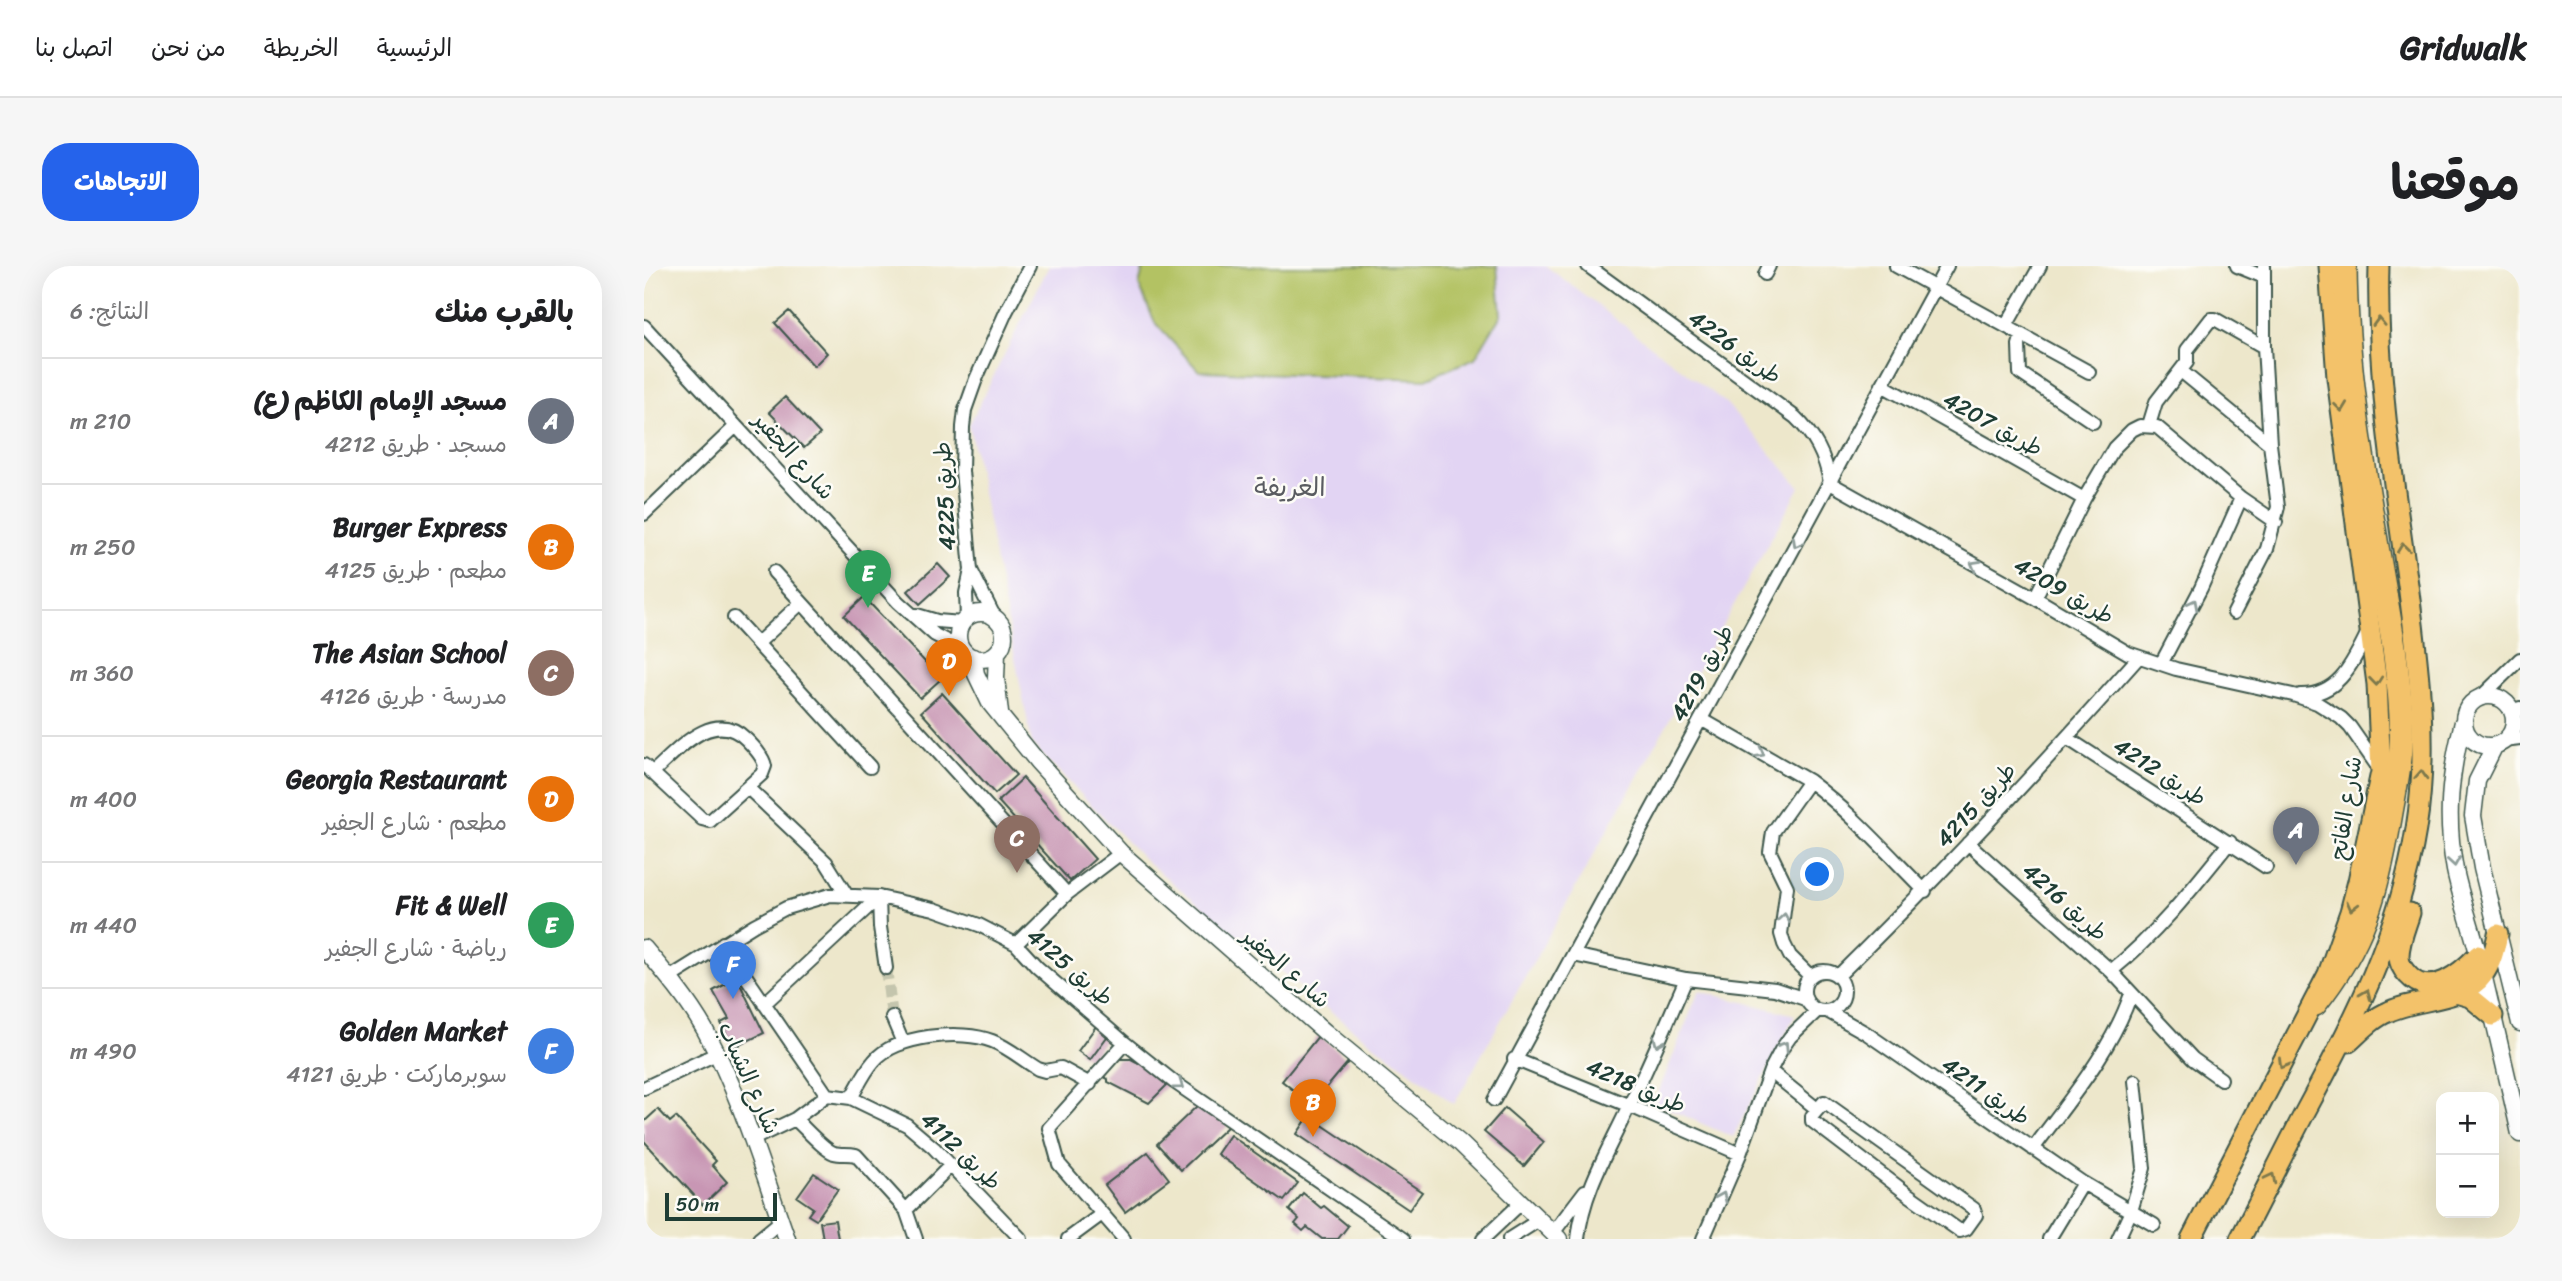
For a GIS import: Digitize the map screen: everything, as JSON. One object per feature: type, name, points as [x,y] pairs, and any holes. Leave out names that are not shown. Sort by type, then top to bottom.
[{"type":"highway","points":[[2315,1004],[2349,955],[2372,901],[2381,866],[2401,749],[2394,647],[2348,334],[2345,266]]},
{"type":"main road","name":"شارع الفاتح","points":[[2191,1239],[2253,1117],[2315,1004],[2328,974],[2350,912],[2381,772],[2377,684],[2339,389],[2329,266]]},
{"type":"main road","points":[[2240,1239],[2360,1009],[2399,909],[2417,827],[2422,747],[2421,712],[2379,339],[2379,266]]},
{"type":"main road","points":[[2407,877],[2413,899],[2399,959],[2412,979],[2423,984],[2436,984],[2453,978],[2478,955]]},
{"type":"main road","points":[[2336,1055],[2366,1025],[2388,1011],[2456,993],[2475,983],[2483,976],[2492,958],[2498,934]]},
{"type":"main road","points":[[2456,993],[2470,997],[2493,1016]]},
{"type":"street","name":"طريق 4225","points":[[964,620],[971,570],[962,471],[965,410],[985,358],[1030,266]]},
{"type":"street","name":"طريق 4226","points":[[1588,266],[1795,417],[1805,426],[1819,447],[1830,483]]},
{"type":"street","points":[[1896,266],[2089,372]]},
{"type":"street","name":"طريق 4219","points":[[1494,1100],[1947,266]]},
{"type":"street","points":[[2006,326],[2040,266]]},
{"type":"street","points":[[2234,613],[2267,549],[2276,522],[2278,493],[2270,444],[2264,347],[2264,271],[2237,266]]},
{"type":"street","points":[[2149,425],[2156,402],[2187,362],[2187,350],[2211,319],[2264,347]]},
{"type":"street","name":"شارع الجفير","points":[[644,326],[868,570],[936,635],[968,653],[981,689],[1000,715],[1121,853],[1325,1032],[1460,1143],[1556,1236]]},
{"type":"street","points":[[2022,335],[2020,373],[2093,422]]},
{"type":"street","points":[[2181,371],[2270,444]]},
{"type":"street","name":"طريق 4207","points":[[1882,385],[2084,499]]},
{"type":"street","points":[[2035,597],[2084,499],[2119,442],[2132,430],[2149,425],[2164,432],[2241,498],[2276,522]]},
{"type":"street","points":[[644,514],[736,426]]},
{"type":"street","name":"طريق 4209","points":[[1830,483],[2035,597],[2138,658],[2292,695],[2317,704],[2340,718],[2359,738],[2381,772]]},
{"type":"street","points":[[2161,664],[2201,588],[2241,498]]},
{"type":"street","name":"طريق 4225","points":[[971,570],[994,616]]},
{"type":"street","points":[[774,572],[1067,894]]},
{"type":"street","points":[[758,643],[801,603]]},
{"type":"street","points":[[913,614],[937,621],[964,620],[980,612],[994,616],[1003,626],[1004,640],[997,653],[996,678],[1000,715]]},
{"type":"street","points":[[734,618],[870,767]]},
{"type":"street","points":[[964,620],[958,634],[968,653],[986,658],[997,653]]},
{"type":"street","name":"طريق 4209","points":[[2292,695],[2312,695],[2332,688],[2348,671],[2370,628]]},
{"type":"street","name":"طريق 4215","points":[[1838,976],[1925,891],[2138,658]]},
{"type":"street","points":[[2520,659],[2482,697],[2468,706],[2452,766],[2449,792],[2451,842],[2456,872],[2520,1134]]},
{"type":"street","points":[[2482,697],[2498,698],[2517,712],[2513,727],[2499,743],[2477,781],[2473,816],[2476,841],[2520,1023]]},
{"type":"street","points":[[1700,719],[1809,781],[1850,814],[1925,891]]},
{"type":"street","points":[[2463,722],[2469,736],[2487,746],[2520,739]]},
{"type":"street","points":[[723,727],[742,734],[764,761],[762,774],[714,819],[706,820],[648,769],[694,736],[723,727]]},
{"type":"street","name":"طريق 4212","points":[[2067,738],[2266,867]]},
{"type":"street","points":[[1808,978],[1784,944],[1782,934],[1787,887],[1770,852],[1773,832],[1809,781]]},
{"type":"street","points":[[748,788],[826,862],[846,894]]},
{"type":"street","points":[[2110,971],[2141,945],[2192,890],[2230,842]]},
{"type":"street","name":"طريق 4216","points":[[1969,843],[2110,971],[2193,1059],[2221,1079]]},
{"type":"street","points":[[1016,944],[1067,894],[1121,853]]},
{"type":"street","name":"طريق 4125","points":[[669,978],[723,943],[786,908],[830,895],[879,897],[934,909],[979,925],[1016,944],[1037,967],[1125,1043],[1200,1100],[1403,1239]]},
{"type":"street","points":[[879,897],[886,968]]},
{"type":"street","points":[[764,1004],[879,897]]},
{"type":"street","points":[[723,943],[827,1095],[795,1119],[753,1139]]},
{"type":"street","name":"شارع الشباب","points":[[644,948],[669,978],[705,1030],[753,1139],[787,1239]]},
{"type":"street","points":[[1573,955],[1686,979],[1775,989],[1805,999],[1822,1010]]},
{"type":"street","points":[[1703,1239],[1740,1154],[1770,1071],[1790,1037],[1822,1010],[1838,1006],[1843,996],[1842,982],[1838,976],[1821,970],[1808,978],[1775,989]]},
{"type":"street","points":[[1805,999],[1804,989],[1808,978]]},
{"type":"street","points":[[1556,1236],[1595,1176],[1630,1106],[1686,979]]},
{"type":"street","points":[[2033,1149],[2106,1048],[2123,1018],[2131,994]]},
{"type":"street","name":"طريق 4211","points":[[1843,996],[1854,1020],[1866,1033]]},
{"type":"street","name":"طريق 4211","points":[[1822,1010],[1866,1033],[2083,1183],[2154,1225]]},
{"type":"street","points":[[892,1017],[903,1042]]},
{"type":"street","points":[[851,1098],[875,1059],[903,1042],[961,1034],[991,1040],[1038,1069],[1061,1069],[1090,1084]]},
{"type":"street","points":[[1124,1239],[1059,1164],[1049,1128],[1125,1043]]},
{"type":"street","points":[[644,1088],[716,1054]]},
{"type":"street","name":"طريق 4218","points":[[1514,1059],[1740,1154]]},
{"type":"street","points":[[1770,1071],[1817,1109]]},
{"type":"street","points":[[2118,1239],[2131,1211],[2144,1168],[2135,1081]]},
{"type":"street","name":"طريق 4112","points":[[827,1095],[851,1098],[907,1125],[934,1149],[1021,1239]]},
{"type":"street","points":[[1822,1102],[1826,1102],[1974,1209],[1976,1215],[1966,1229],[1960,1231],[1812,1121],[1817,1109],[1822,1102]]},
{"type":"street","points":[[795,1119],[829,1150],[836,1154],[856,1155],[906,1210],[916,1239]]},
{"type":"street","points":[[906,1210],[950,1167]]},
{"type":"street","points":[[1578,1239],[1582,1213],[1595,1176]]},
{"type":"street","points":[[2049,1239],[2083,1183]]},
{"type":"street","points":[[1483,1239],[1521,1203]]},
{"type":"street","points":[[1068,1239],[1102,1214]]},
{"type":"street","points":[[1509,1239],[1539,1220]]},
{"type":"street","points":[[759,1239],[781,1221]]},
{"type":"shaded area","points":[[1049,266],[1546,266],[1726,403],[1800,487],[1454,1104],[1333,1014],[1146,861],[1032,744],[969,425]]},
{"type":"shaded area","points":[[1699,991],[1795,1015],[1733,1137],[1654,1103]]},
{"type":"green space","points":[[1144,266],[1497,266],[1501,315],[1475,358],[1426,379],[1199,371],[1155,323],[1139,285]]},
{"type":"building","points":[[789,311],[827,353],[814,366],[775,323]]},
{"type":"building","points":[[785,397],[820,434],[804,448],[769,412]]},
{"type":"building","points":[[938,564],[950,577],[920,604],[908,591]]},
{"type":"building","points":[[864,597],[941,679],[920,698],[844,616]]},
{"type":"building","points":[[942,693],[1016,775],[995,794],[921,712]]},
{"type":"building","points":[[1023,778],[1095,859],[1070,881],[998,801]]},
{"type":"building","points":[[737,978],[764,1033],[733,1048],[721,1023],[729,1019],[713,991]]},
{"type":"building","points":[[1097,1025],[1109,1034],[1090,1060],[1078,1051]]},
{"type":"building","points":[[1319,1035],[1349,1061],[1312,1105],[1282,1081]]},
{"type":"building","points":[[1117,1059],[1131,1059],[1152,1070],[1168,1084],[1149,1103],[1108,1082],[1108,1079],[1102,1076]]},
{"type":"building","points":[[1198,1105],[1228,1126],[1181,1170],[1157,1144]]},
{"type":"building","points":[[1505,1108],[1544,1142],[1524,1166],[1484,1132]]},
{"type":"building","points":[[658,1109],[670,1122],[676,1117],[716,1161],[712,1165],[727,1182],[703,1205],[644,1141],[644,1122]]},
{"type":"building","points":[[1309,1116],[1422,1192],[1409,1210],[1297,1134]]},
{"type":"building","points":[[1230,1135],[1298,1183],[1284,1201],[1217,1154]]},
{"type":"building","points":[[1148,1152],[1169,1179],[1125,1212],[1105,1185]]},
{"type":"building","points":[[814,1173],[838,1189],[816,1220],[808,1215],[813,1208],[797,1197]]},
{"type":"building","points":[[1303,1193],[1348,1226],[1338,1239],[1322,1239],[1307,1227],[1303,1231],[1295,1224],[1299,1219],[1289,1210]]},
{"type":"building","points":[[835,1220],[838,1239],[823,1239],[820,1222]]},
{"type":"tunnel","points":[[886,968],[892,1017]]},
{"type":"place","name":"Fit & Well","points":[[868,608]]},
{"type":"place","name":"Georgia Restaurant","points":[[949,696]]},
{"type":"place","name":"مسجد الإمام الكاظم (ع)","points":[[2296,865]]},
{"type":"place","name":"The Asian School","points":[[1017,873]]},
{"type":"place","name":"Golden Market","points":[[733,999]]},
{"type":"place","name":"Burger Express","points":[[1313,1137]]},
{"type":"district","name":"الغريفة","points":[[1290,487]]}]
